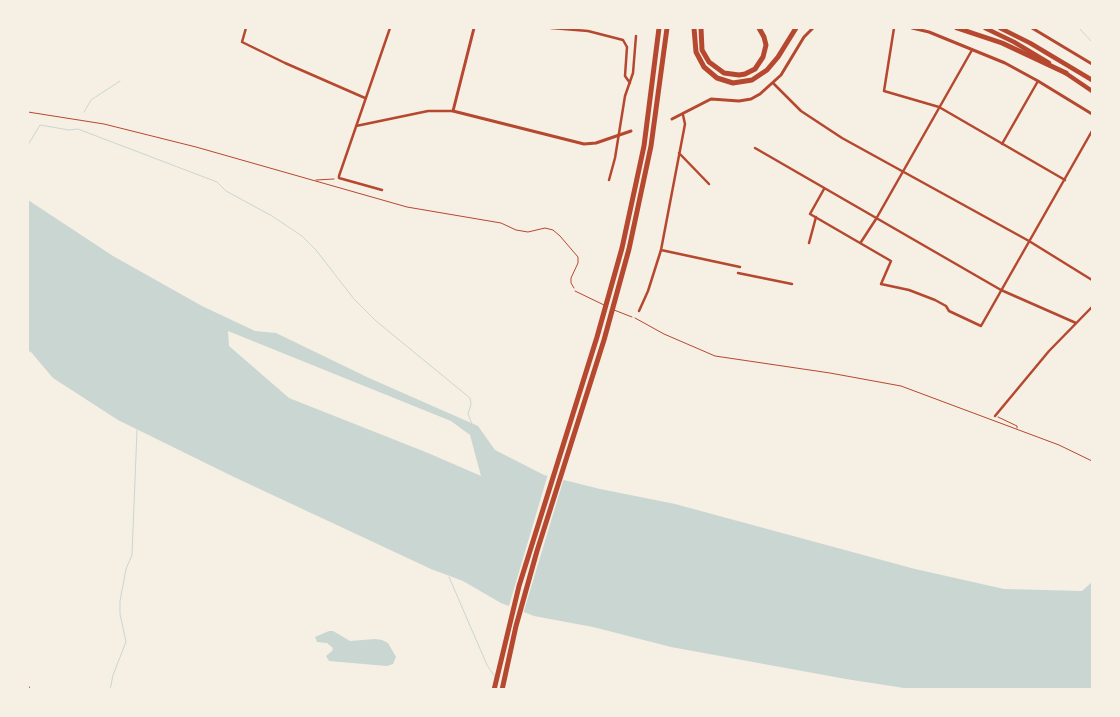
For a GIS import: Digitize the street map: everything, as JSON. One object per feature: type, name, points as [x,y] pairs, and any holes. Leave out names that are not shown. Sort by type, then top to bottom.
[{"type":"highway","points":[[694,28],[696,52],[704,66],[717,78],[733,83],[752,80],[767,70],[778,57],[796,28]]},
{"type":"highway","points":[[701,28],[702,50],[709,62],[724,74],[739,75],[755,69],[763,57],[766,45],[759,28]]},
{"type":"highway","points":[[957,28],[1002,43],[1066,73]]},
{"type":"highway","points":[[985,28],[1014,42],[1092,90]]},
{"type":"highway","points":[[1000,28],[1030,42],[1092,80]]},
{"type":"highway","points":[[494,690],[522,578],[608,301],[637,181],[657,51],[658,30]]},
{"type":"highway","points":[[502,690],[516,626],[537,551],[630,250],[654,130],[667,30]]},
{"type":"street","points":[[246,28],[242,42],[365,98]]},
{"type":"street","points":[[382,190],[339,178],[390,28]]},
{"type":"street","points":[[453,111],[474,28]]},
{"type":"street","points":[[551,28],[588,31],[623,40],[628,47],[625,76],[630,83]]},
{"type":"street","points":[[672,119],[711,99],[740,101],[751,99],[773,84],[790,63],[804,37],[813,28]]},
{"type":"street","points":[[894,28],[884,91],[939,107],[1065,180]]},
{"type":"street","points":[[912,28],[929,32],[972,50],[1038,81],[1092,114]]},
{"type":"street","points":[[1032,28],[1091,63],[1092,58]]},
{"type":"street","points":[[609,180],[615,158],[625,96],[633,73],[636,36]]},
{"type":"street","points":[[861,242],[972,50]]},
{"type":"street","points":[[1002,144],[1038,81]]},
{"type":"street","points":[[773,84],[801,111],[842,138],[1029,241],[1092,280]]},
{"type":"street","points":[[356,126],[428,111],[453,111],[584,144],[596,144],[631,132]]},
{"type":"street","points":[[639,311],[661,250],[685,124],[683,115]]},
{"type":"street","points":[[824,189],[810,214],[891,261],[881,284],[909,290],[936,300],[950,311],[982,326],[1092,131]]},
{"type":"street","points":[[755,148],[1001,290],[1076,323]]},
{"type":"street","points":[[679,153],[709,184]]},
{"type":"street","points":[[809,243],[816,217]]},
{"type":"street","points":[[661,250],[740,267]]},
{"type":"street","points":[[738,273],[792,284]]},
{"type":"street","points":[[995,416],[1049,351],[1092,307]]},
{"type":"lane","points":[[575,291],[632,317]]},
{"type":"path","points":[[28,112],[104,124],[196,147],[407,207],[501,223],[516,230],[528,232],[545,228],[553,230],[578,257],[578,262],[571,278],[575,291]]},
{"type":"path","points":[[316,181],[339,178]]},
{"type":"path","points":[[632,317],[715,356],[830,373],[901,386],[1017,429],[1092,461]]},
{"type":"path","points":[[995,416],[1011,422],[1017,426],[1017,429]]},
{"type":"shaded area","points":[[28,200],[113,256],[202,306],[255,331],[276,333],[369,378],[478,426],[495,450],[544,475],[600,489],[675,504],[915,569],[1004,589],[1082,591],[1092,582],[1092,689],[917,690],[671,647],[593,627],[534,616],[501,603],[463,581],[431,569],[234,477],[118,420],[53,378],[31,352],[28,351]],"holes":[[[228,331],[451,421],[470,435],[481,476],[289,398],[229,346]]]},
{"type":"shaded area","points":[[333,631],[350,641],[375,639],[388,643],[396,657],[393,664],[387,666],[329,661],[326,656],[333,648],[327,643],[317,642],[315,637]]},
{"type":"pier","points":[[548,474],[564,478],[523,614],[508,609]]},
{"type":"waterway","points":[[1079,28],[1092,42]]},
{"type":"waterway","points":[[84,112],[91,100],[120,81]]},
{"type":"waterway","points":[[28,145],[40,125],[69,130],[78,129],[217,182],[226,191],[272,216],[302,236],[316,250],[354,299],[376,321],[470,398],[471,404],[468,414],[472,424]]},
{"type":"waterway","points":[[110,690],[113,675],[126,642],[120,614],[120,601],[126,569],[132,555],[137,430]]},
{"type":"waterway","points":[[449,577],[487,665],[495,677]]}]
